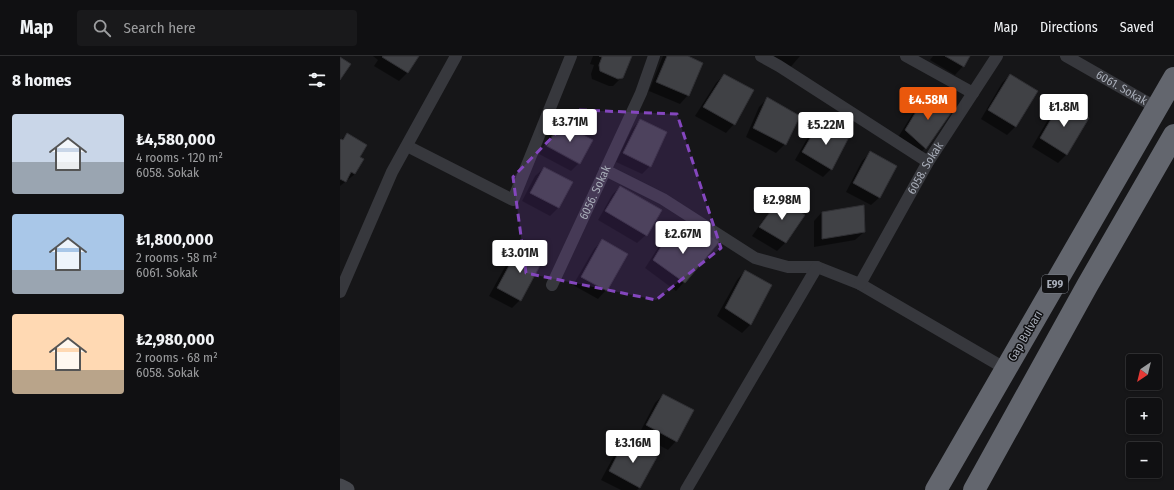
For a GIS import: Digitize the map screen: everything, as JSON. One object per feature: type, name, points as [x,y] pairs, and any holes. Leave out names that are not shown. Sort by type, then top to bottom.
[{"type":"highway","name":"Gap Bulvarı","points":[[936,490],[1174,78]]},
{"type":"highway","name":"E99","points":[[974,490],[1086,286],[1174,135]]},
{"type":"main road","points":[[340,487],[346,490]]},
{"type":"street","points":[[340,292],[392,172],[456,56]]},
{"type":"street","points":[[407,146],[513,200],[571,56]]},
{"type":"street","name":"6056. Sokak","points":[[552,285],[641,93],[654,56]]},
{"type":"street","points":[[761,56],[779,66],[928,162]]},
{"type":"street","points":[[906,56],[973,93]]},
{"type":"street","name":"6058. Sokak","points":[[860,284],[928,162],[997,56]]},
{"type":"street","name":"6061. Sokak","points":[[1066,56],[1157,108]]},
{"type":"street","points":[[605,170],[663,199],[754,258],[788,267],[817,267],[860,284],[1006,369]]},
{"type":"street","points":[[686,490],[817,267]]},
{"type":"highlighted area","points":[[579,110],[677,114],[721,248],[656,300],[526,273],[513,177]]},
{"type":"building","points":[[419,56],[408,73],[382,57]]},
{"type":"building","points":[[599,56],[632,56],[623,78],[618,79],[600,71],[599,65],[602,57]]},
{"type":"building","points":[[667,56],[688,56],[703,63],[689,96],[656,82]]},
{"type":"building","points":[[945,56],[970,56],[964,67]]},
{"type":"building","points":[[340,57],[351,64],[340,80]]},
{"type":"building","points":[[724,74],[754,90],[735,125],[703,107]]},
{"type":"building","points":[[1010,74],[1038,91],[1016,127],[988,110]]},
{"type":"building","points":[[926,95],[953,110],[926,149],[905,130]]},
{"type":"building","points":[[767,97],[800,116],[786,145],[753,128]]},
{"type":"building","points":[[1061,102],[1089,118],[1067,155],[1040,138]]},
{"type":"building","points":[[640,119],[667,132],[651,167],[623,153]]},
{"type":"building","points":[[559,122],[593,140],[580,164],[547,146]]},
{"type":"building","points":[[819,123],[849,137],[832,170],[802,152]]},
{"type":"building","points":[[347,133],[367,145],[360,157],[364,159],[355,174],[351,172],[346,182],[340,179],[340,140],[343,140]]},
{"type":"building","points":[[870,151],[897,166],[880,198],[853,183]]},
{"type":"building","points":[[544,167],[573,182],[559,208],[530,193]]},
{"type":"building","points":[[620,186],[662,210],[647,236],[605,211]]},
{"type":"building","points":[[780,198],[805,215],[786,243],[759,227]]},
{"type":"building","points":[[864,205],[865,232],[822,239],[822,212]]},
{"type":"building","points":[[671,230],[702,247],[712,234],[720,241],[685,283],[653,260]]},
{"type":"building","points":[[602,239],[628,254],[607,291],[581,277]]},
{"type":"building","points":[[519,247],[543,260],[521,301],[497,288]]},
{"type":"building","points":[[745,270],[772,285],[751,325],[725,308]]},
{"type":"building","points":[[663,394],[694,410],[677,442],[646,425]]},
{"type":"building","points":[[625,440],[657,457],[640,488],[609,471]]}]
